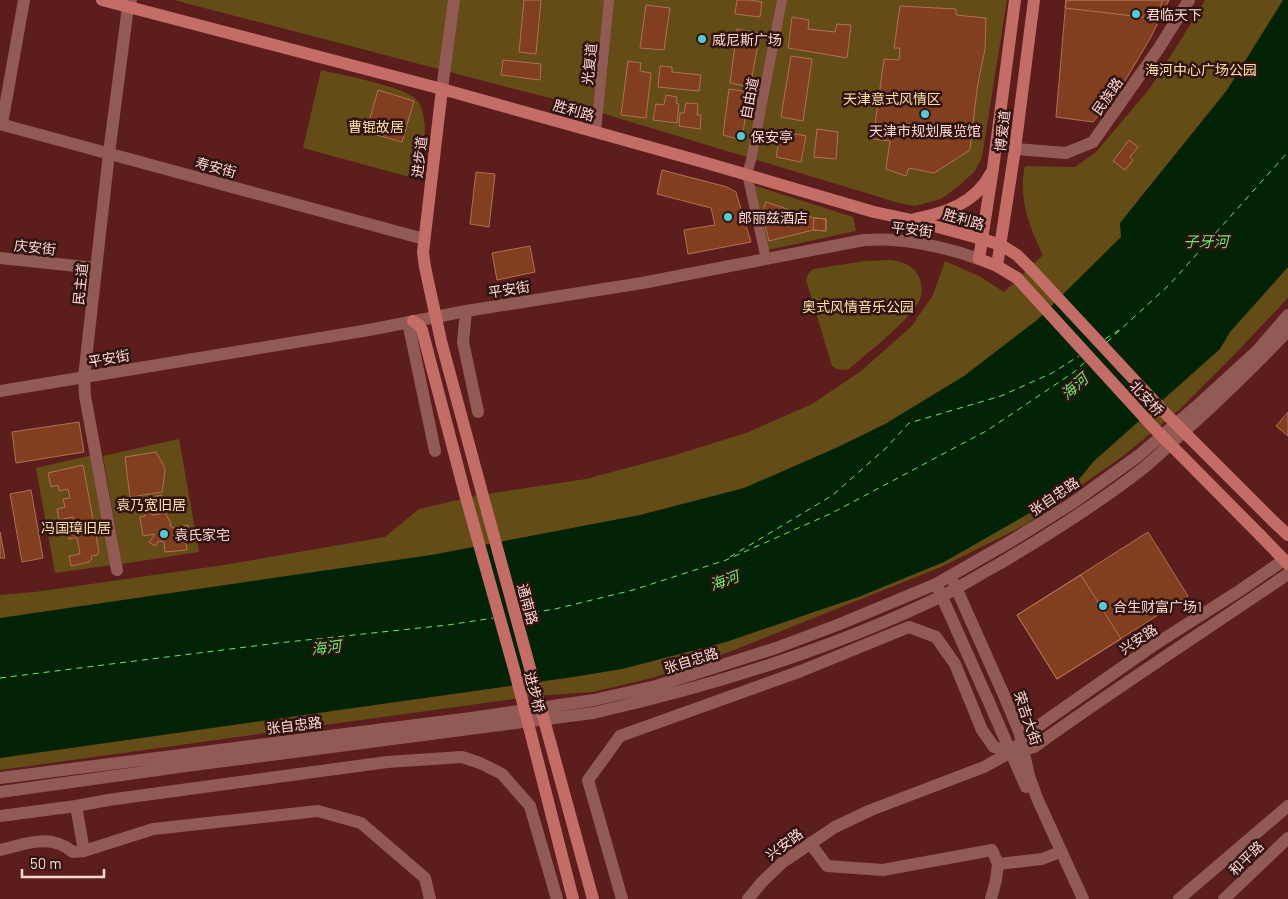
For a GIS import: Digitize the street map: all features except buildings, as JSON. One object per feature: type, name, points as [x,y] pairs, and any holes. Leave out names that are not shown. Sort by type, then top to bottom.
[{"type":"main road","name":"胜利路","points":[[102,0],[129,4],[442,88],[874,212],[912,220],[984,248],[1017,255],[1030,268]]},
{"type":"main road","name":"博爱道","points":[[984,248],[1015,0]]},
{"type":"main road","name":"博爱道","points":[[1004,222],[1034,0]]},
{"type":"main road","name":"进步道","points":[[435,317],[423,252],[442,88]]},
{"type":"main road","points":[[912,220],[947,211],[967,200],[985,182],[993,168]]},
{"type":"main road","points":[[984,248],[1000,234],[1004,222]]},
{"type":"main road","points":[[1004,222],[1007,237],[1017,255]]},
{"type":"main road","name":"北安桥","points":[[984,248],[997,266],[1016,278],[1154,428],[1287,560]]},
{"type":"main road","name":"北安桥","points":[[1030,268],[1168,415],[1288,535]]},
{"type":"main road","name":"通南路","points":[[435,317],[593,899]]},
{"type":"main road","name":"进步桥","points":[[411,322],[419,325],[422,330],[573,899]]},
{"type":"street","points":[[1,124],[24,0]]},
{"type":"street","name":"进步道","points":[[442,88],[454,0]]},
{"type":"street","name":"光复道","points":[[596,131],[609,0]]},
{"type":"street","name":"自由道","points":[[766,259],[747,174],[782,0]]},
{"type":"street","name":"民族路","points":[[1015,149],[1066,153],[1093,142],[1189,0]]},
{"type":"street","name":"民主道","points":[[118,570],[85,396],[84,377],[109,153],[129,4]]},
{"type":"street","name":"寿安街","points":[[1,124],[424,239]]},
{"type":"street","name":"平安街","points":[[0,391],[642,283],[864,240],[902,241],[944,248],[984,248]]},
{"type":"street","name":"庆安街","points":[[0,258],[96,268]]},
{"type":"street","points":[[466,312],[462,342],[478,412]]},
{"type":"street","name":"张自忠路","points":[[0,778],[471,718],[594,700],[656,686],[776,648],[936,584],[1071,504],[1138,456],[1199,404],[1257,350],[1288,315]]},
{"type":"street","points":[[411,322],[435,451]]},
{"type":"street","name":"张自忠路","points":[[0,792],[593,713],[652,700],[781,661],[874,626],[941,596],[1075,517],[1142,469],[1221,398],[1288,331]]},
{"type":"street","name":"兴安路","points":[[748,899],[767,876],[783,862],[835,827],[862,814],[984,767],[1023,746],[1034,729],[1154,645],[1287,560]]},
{"type":"street","name":"兴安路","points":[[1023,746],[1034,747],[1105,696],[1288,574]]},
{"type":"street","name":"荣吉大街","points":[[951,576],[1004,693],[1020,734],[1029,776],[1037,798],[1083,899]]},
{"type":"street","name":"荣吉大街","points":[[936,584],[1076,899]]},
{"type":"street","points":[[622,899],[588,780],[620,736],[801,671],[909,627],[936,637],[955,664],[982,730],[994,747],[1011,752]]},
{"type":"street","points":[[0,816],[388,762],[462,757],[480,763],[502,774],[530,806],[556,899]]},
{"type":"street","points":[[76,806],[84,851]]},
{"type":"street","points":[[1179,899],[1288,806]]},
{"type":"street","points":[[0,850],[42,841],[56,842],[66,846],[73,852],[84,851],[153,829],[318,811],[361,822],[425,878],[430,899]]},
{"type":"street","name":"和平路","points":[[1224,899],[1288,838]]},
{"type":"street","points":[[810,843],[827,866],[883,870],[992,850],[998,864],[991,899]]},
{"type":"street","points":[[998,864],[1042,859],[1056,854]]},
{"type":"green space","name":"天津意式风情区","points":[[174,0],[1007,0],[982,157],[975,171],[959,186],[941,199],[915,206],[899,203],[565,102]]},
{"type":"green space","name":"子牙河","points":[[1205,0],[1288,0],[1288,298],[1179,410],[1123,456],[1025,525],[941,567],[729,652],[652,678],[593,692],[535,696],[0,770],[0,595],[35,592],[224,565],[385,537],[419,509],[480,495],[586,479],[672,456],[746,433],[812,404],[861,371],[911,327],[933,295],[945,261],[979,276],[1004,292],[1043,255],[1033,234],[1026,212],[1023,189],[1025,166],[1075,167],[1096,152],[1150,88]]},
{"type":"green space","name":"曹锟故居","points":[[321,70],[399,90],[419,102],[425,129],[417,179],[303,148]]},
{"type":"green space","points":[[753,185],[853,217],[856,231],[768,250]]},
{"type":"green space","name":"奥式风情音乐公园","points":[[891,260],[907,265],[917,273],[922,289],[917,304],[901,324],[849,369],[842,370],[832,366],[806,280],[808,274],[813,269],[865,261]]},
{"type":"green space","name":"袁乃宽旧居","points":[[179,439],[199,552],[122,564],[103,456]]},
{"type":"green space","name":"冯国璋旧居","points":[[92,455],[112,565],[55,573],[36,468]]},
{"type":"water","name":"子牙河","points":[[1283,0],[1288,0],[1288,267],[1230,332],[1220,349],[1094,461],[1080,478],[1035,510],[944,562],[861,596],[726,642],[622,669],[0,758],[0,618],[431,555],[640,515],[744,488],[838,447],[885,424],[964,376],[1037,320],[1121,237],[1120,223],[1227,90]]},
{"type":"ferry route","points":[[1107,342],[1170,284],[1288,152]]},
{"type":"ferry route","points":[[1105,339],[1119,330]]},
{"type":"ferry route","points":[[730,557],[833,495],[886,448],[909,423],[1001,396],[1052,373],[1079,356]]},
{"type":"ferry route","points":[[522,614],[555,609],[633,590],[726,560],[832,513],[988,430],[1074,372],[1085,362]]},
{"type":"ferry route","points":[[0,678],[278,643],[448,625],[493,618]]},
{"type":"place","name":"君临天下","points":[[1136,14]]},
{"type":"place","name":"威尼斯广场","points":[[702,39]]},
{"type":"place","name":"天津市规划展览馆","points":[[925,114]]},
{"type":"place","name":"保安亭","points":[[741,136]]},
{"type":"place","name":"郎丽兹酒店","points":[[728,217]]},
{"type":"place","name":"袁氏家宅","points":[[164,534]]},
{"type":"place","name":"合生财富广场1","points":[[1103,606]]},
{"type":"park label","name":"海河中心广场公园","points":[[1201,69]]},
{"type":"water label","name":"海河","points":[[1074,386]]},
{"type":"water label","name":"海河","points":[[724,580]]},
{"type":"water label","name":"海河","points":[[326,647]]}]
